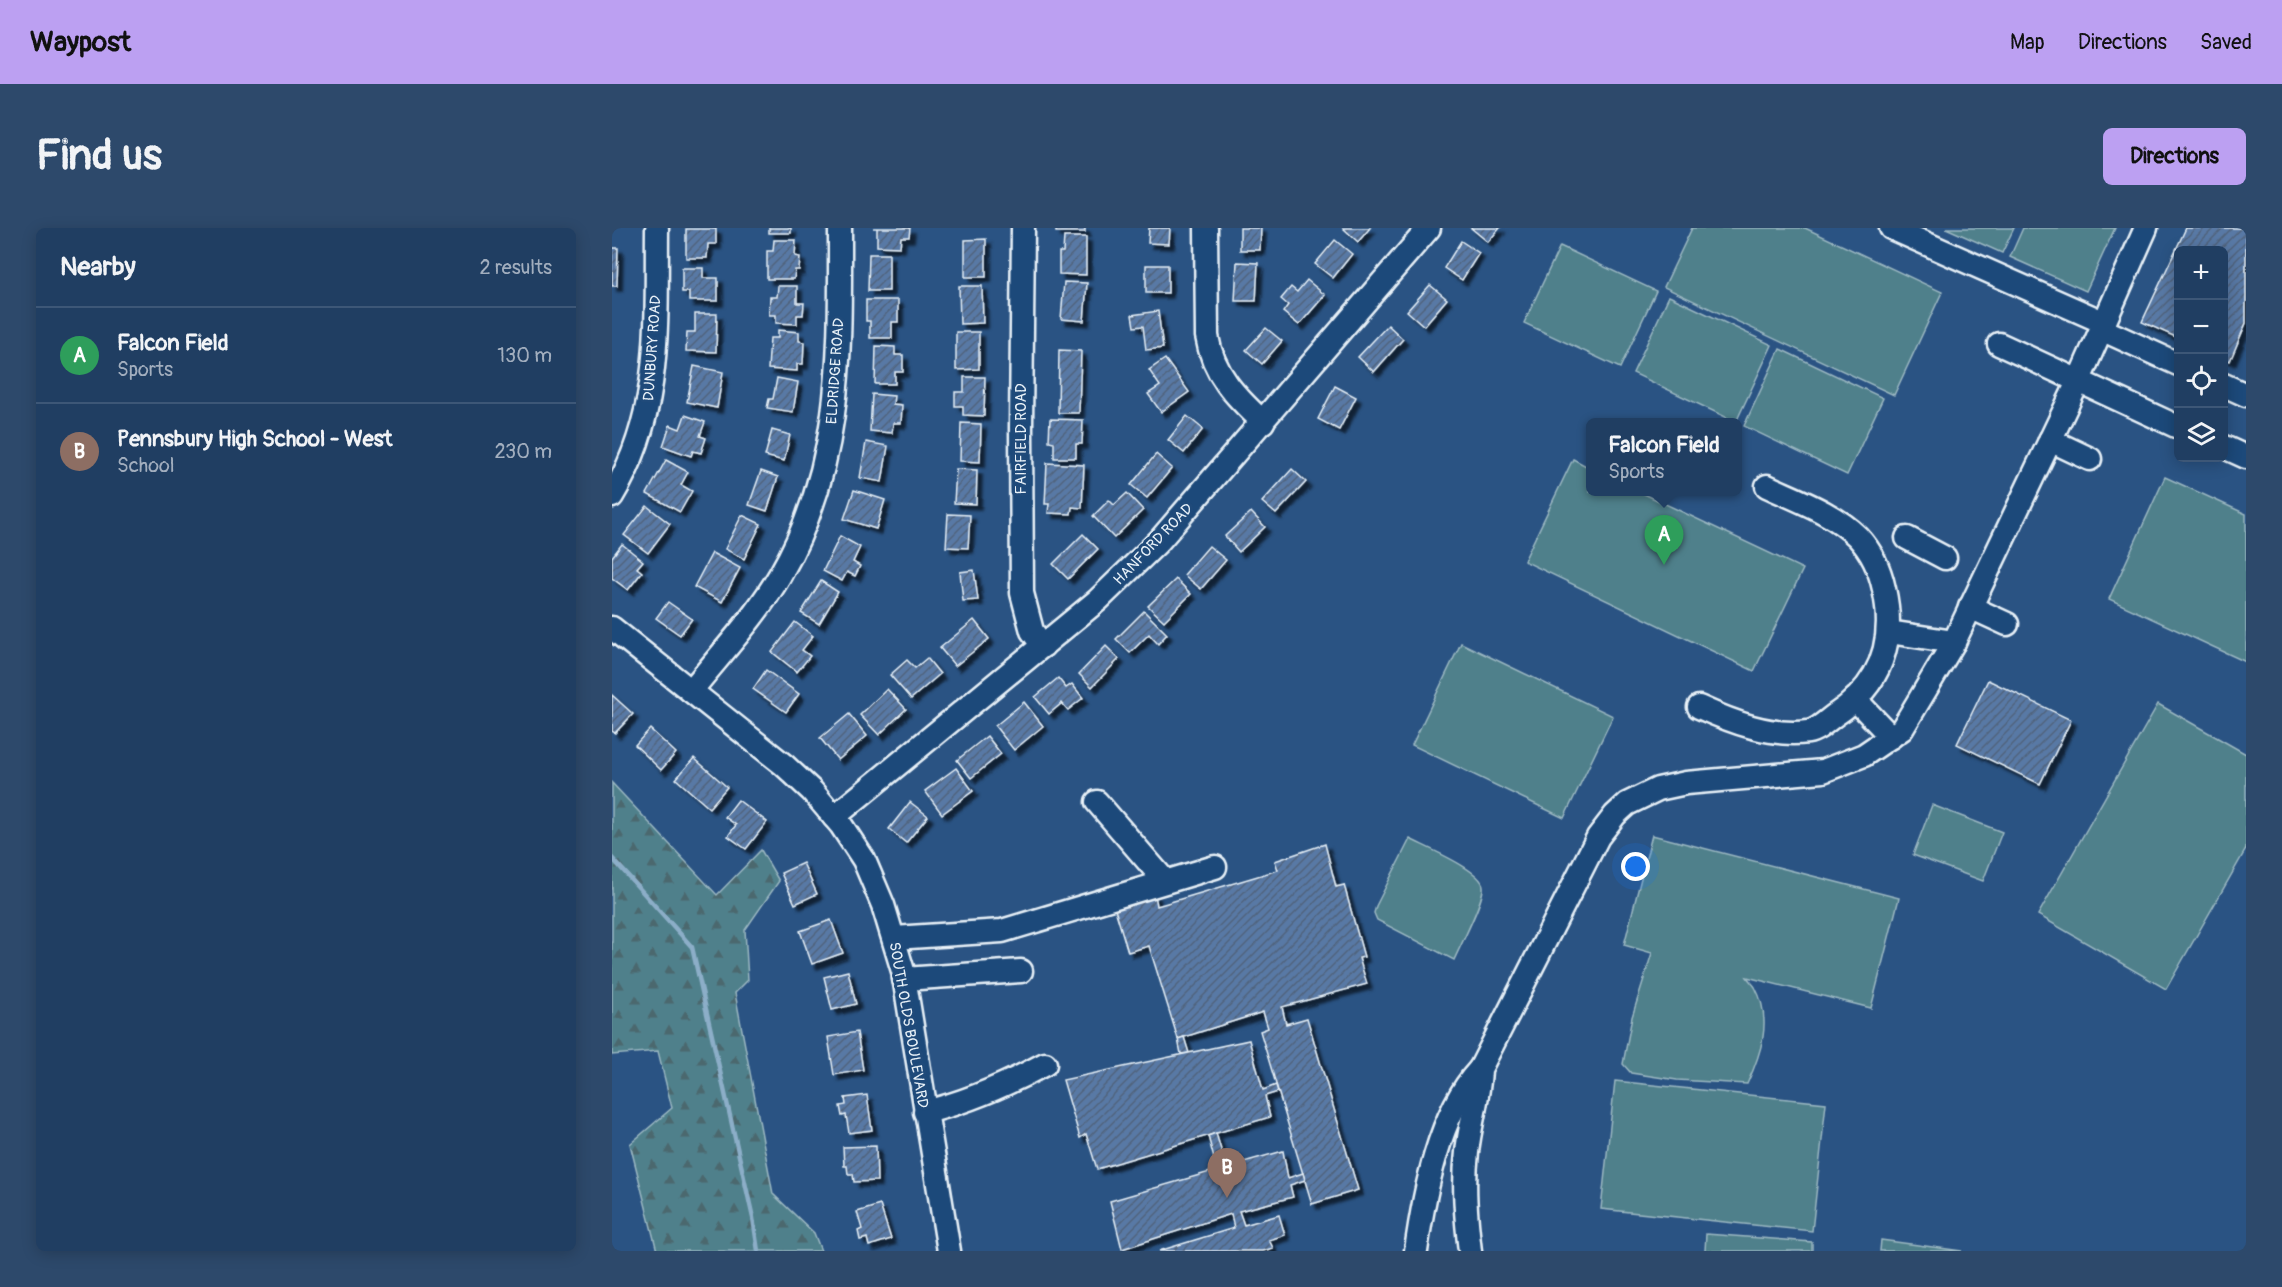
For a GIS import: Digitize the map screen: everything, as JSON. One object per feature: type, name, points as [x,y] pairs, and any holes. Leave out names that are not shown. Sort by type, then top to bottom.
[{"type":"street","name":"DUNBURY ROAD","points":[[612,496],[632,458],[649,405],[656,334],[657,228]]},
{"type":"street","name":"ELDRIDGE ROAD","points":[[691,691],[754,614],[780,576],[808,516],[822,471],[836,399],[840,354],[840,228]]},
{"type":"street","name":"FAIRFIELD ROAD","points":[[1023,228],[1022,594],[1032,631],[1043,646]]},
{"type":"street","points":[[1206,228],[1209,349],[1224,382],[1263,422]]},
{"type":"street","name":"HANFORD ROAD","points":[[834,817],[1043,646],[1133,568],[1263,422],[1429,228]]},
{"type":"street","points":[[1891,228],[2102,325],[2174,362]]},
{"type":"street","points":[[1416,1251],[1426,1195],[1439,1145],[1468,1082],[1480,1069],[1590,850],[1606,825],[1627,804],[1658,789],[1686,783],[1823,771],[1864,755],[1904,726],[1954,642],[2078,382],[2146,228]]},
{"type":"street","points":[[1999,344],[2174,425]]},
{"type":"street","points":[[2228,387],[2246,395]]},
{"type":"street","points":[[2050,440],[2090,459]]},
{"type":"street","points":[[2228,449],[2246,457]]},
{"type":"street","points":[[1699,706],[1727,720],[1771,731],[1810,732],[1847,708],[1867,686],[1886,651],[1889,632],[1886,598],[1881,576],[1870,552],[1859,538],[1836,520],[1767,486]]},
{"type":"street","points":[[1907,538],[1945,558]]},
{"type":"street","points":[[1970,607],[2007,624]]},
{"type":"street","name":"SOUTH OLDS BOULEVARD","points":[[612,628],[784,765],[812,791],[834,817],[864,860],[883,905],[904,979],[949,1251]]},
{"type":"street","points":[[1889,632],[1954,642]]},
{"type":"street","points":[[1855,699],[1891,737]]},
{"type":"street","points":[[1097,802],[1162,878]]},
{"type":"street","points":[[894,938],[1002,930],[1162,878],[1215,867]]},
{"type":"street","points":[[904,979],[1021,971]]},
{"type":"street","points":[[925,1112],[959,1104],[1005,1085],[1045,1064]]},
{"type":"street","points":[[1470,1251],[1465,1175],[1480,1069]]},
{"type":"green space","points":[[1692,228],[1805,228],[1942,292],[1894,395],[1664,287]]},
{"type":"green space","points":[[1946,228],[2014,228],[2002,253]]},
{"type":"green space","points":[[2023,228],[2115,228],[2086,291],[2010,257]]},
{"type":"green space","points":[[1560,246],[1656,291],[1620,368],[1524,323]]},
{"type":"green space","points":[[1669,296],[1772,345],[1738,418],[1728,418],[1633,373]]},
{"type":"green space","points":[[1780,349],[1883,398],[1847,475],[1744,426]]},
{"type":"green space","points":[[1573,459],[1586,466],[1586,496],[1648,496],[1803,569],[1754,671],[1524,561]]},
{"type":"green space","points":[[2165,477],[2246,514],[2246,662],[2109,599]]},
{"type":"green space","points":[[1461,643],[1613,716],[1564,818],[1412,745]]},
{"type":"green space","points":[[2158,704],[2246,754],[2246,849],[2166,989],[2038,915]]},
{"type":"green space","points":[[612,783],[717,895],[761,850],[779,881],[745,930],[748,980],[735,993],[773,1194],[814,1233],[821,1251],[657,1251],[630,1144],[672,1108],[658,1051],[612,1055]]},
{"type":"green space","points":[[1932,805],[2002,832],[1983,881],[1913,855]]},
{"type":"green space","points":[[1652,835],[1899,898],[1871,1008],[1747,977],[1755,987],[1760,999],[1764,1024],[1757,1061],[1747,1084],[1677,1080],[1631,1073],[1623,1064],[1632,1017],[1652,953],[1624,945]]},
{"type":"green space","points":[[1410,839],[1463,866],[1480,880],[1483,886],[1476,911],[1454,960],[1377,920],[1374,913]]},
{"type":"green space","points":[[1615,1081],[1826,1103],[1812,1231],[1601,1209]]},
{"type":"green space","points":[[1706,1234],[1812,1242],[1812,1251],[1705,1251]]},
{"type":"green space","points":[[1881,1240],[1962,1251],[1880,1251]]},
{"type":"building","points":[[769,228],[791,228],[791,233],[769,233]]},
{"type":"building","points":[[877,228],[910,228],[909,237],[901,237],[900,247],[877,246]]},
{"type":"building","points":[[1056,228],[1085,228],[1085,232],[1056,232]]},
{"type":"building","points":[[1149,228],[1170,228],[1169,244],[1148,243]]},
{"type":"building","points":[[1240,228],[1261,228],[1260,250],[1240,250]]},
{"type":"building","points":[[1343,228],[1370,228],[1358,242]]},
{"type":"building","points":[[1471,228],[1500,228],[1488,242]]},
{"type":"building","points":[[2186,228],[2246,228],[2246,323],[2230,361],[2228,360],[2228,246],[2178,246]]},
{"type":"building","points":[[686,229],[716,229],[716,244],[708,244],[707,258],[686,258]]},
{"type":"building","points":[[1064,237],[1086,237],[1086,275],[1059,274],[1059,252],[1063,252]]},
{"type":"building","points":[[986,239],[986,277],[965,277],[965,240]]},
{"type":"building","points":[[774,240],[796,240],[795,256],[800,257],[799,270],[795,270],[794,279],[767,279],[767,251],[773,251]]},
{"type":"building","points":[[1335,240],[1352,254],[1333,278],[1315,264]]},
{"type":"building","points":[[1461,241],[1479,253],[1462,280],[1444,268]]},
{"type":"building","points":[[612,248],[618,248],[617,286],[612,286]]},
{"type":"building","points":[[869,254],[889,254],[889,291],[868,291]]},
{"type":"building","points":[[2174,254],[2174,336],[2142,322]]},
{"type":"building","points":[[1237,262],[1258,263],[1256,301],[1235,301]]},
{"type":"building","points":[[1146,265],[1168,265],[1168,293],[1146,293]]},
{"type":"building","points":[[682,268],[703,268],[703,278],[718,278],[718,301],[689,301],[689,292],[682,292]]},
{"type":"building","points":[[1307,280],[1325,295],[1299,325],[1283,312],[1288,305],[1281,299],[1291,287],[1297,292]]},
{"type":"building","points":[[1064,282],[1087,283],[1084,321],[1061,319]]},
{"type":"building","points":[[1430,285],[1447,299],[1424,326],[1407,311]]},
{"type":"building","points":[[778,286],[797,286],[797,303],[804,303],[803,315],[797,315],[797,324],[776,323],[776,315],[769,315],[770,297],[777,297]]},
{"type":"building","points":[[959,286],[982,286],[983,323],[960,324]]},
{"type":"building","points":[[866,300],[898,300],[898,322],[892,322],[892,338],[870,338],[870,321],[866,321]]},
{"type":"building","points":[[1158,311],[1163,348],[1146,350],[1143,326],[1134,327],[1132,315]]},
{"type":"building","points":[[695,314],[717,314],[716,352],[686,351],[687,332],[695,332]]},
{"type":"building","points":[[1388,325],[1403,339],[1374,372],[1358,357]]},
{"type":"building","points":[[1266,328],[1282,341],[1262,364],[1246,350]]},
{"type":"building","points":[[778,330],[799,332],[799,341],[804,342],[803,364],[797,364],[797,371],[768,369],[770,338],[778,338]]},
{"type":"building","points":[[956,332],[979,332],[979,369],[956,370]]},
{"type":"building","points":[[876,346],[895,347],[895,355],[903,355],[903,372],[895,372],[895,384],[875,384]]},
{"type":"building","points":[[1059,350],[1081,351],[1079,413],[1058,413]]},
{"type":"building","points":[[1165,359],[1189,392],[1161,412],[1148,394],[1160,386],[1149,370]]},
{"type":"building","points":[[694,366],[723,372],[717,408],[687,402]]},
{"type":"building","points":[[964,377],[985,377],[984,416],[963,415],[963,406],[955,406],[955,392],[964,392]]},
{"type":"building","points":[[777,378],[798,382],[793,412],[767,408],[769,399],[773,399]]},
{"type":"building","points":[[1335,386],[1356,397],[1339,430],[1318,419]]},
{"type":"building","points":[[872,394],[894,396],[893,404],[902,405],[901,423],[893,423],[892,433],[870,431]]},
{"type":"building","points":[[685,415],[705,422],[700,436],[706,438],[701,453],[693,451],[691,456],[663,446],[670,425],[680,429]]},
{"type":"building","points":[[1187,416],[1203,429],[1184,453],[1168,440]]},
{"type":"building","points":[[1050,419],[1083,420],[1082,444],[1076,444],[1076,458],[1054,458],[1054,442],[1049,441]]},
{"type":"building","points":[[961,423],[981,424],[980,462],[960,461]]},
{"type":"building","points":[[772,430],[790,435],[784,461],[765,456]]},
{"type":"building","points":[[866,442],[888,446],[882,482],[860,478]]},
{"type":"building","points":[[1156,454],[1172,468],[1147,498],[1131,485]]},
{"type":"building","points":[[666,460],[688,472],[681,485],[692,491],[680,512],[647,494]]},
{"type":"building","points":[[1047,463],[1084,465],[1082,508],[1072,507],[1071,514],[1048,513],[1049,504],[1045,504]]},
{"type":"building","points":[[956,469],[977,470],[976,504],[954,503]]},
{"type":"building","points":[[1292,469],[1306,482],[1276,514],[1262,502]]},
{"type":"building","points":[[761,471],[778,477],[767,511],[749,505]]},
{"type":"building","points":[[854,490],[885,500],[876,529],[844,519]]},
{"type":"building","points":[[1127,493],[1143,510],[1114,538],[1093,516],[1109,500],[1114,505]]},
{"type":"building","points":[[647,506],[670,524],[648,553],[624,535]]},
{"type":"building","points":[[1251,512],[1265,527],[1239,552],[1225,536]]},
{"type":"building","points":[[948,514],[970,515],[968,548],[946,547]]},
{"type":"building","points":[[742,515],[761,524],[744,559],[725,549]]},
{"type":"building","points":[[1083,534],[1098,549],[1068,579],[1053,564]]},
{"type":"building","points":[[840,536],[860,547],[853,562],[860,566],[855,576],[847,572],[842,581],[823,571]]},
{"type":"building","points":[[622,544],[643,561],[637,568],[642,572],[628,590],[612,578],[612,557]]},
{"type":"building","points":[[1209,546],[1226,560],[1201,589],[1184,575]]},
{"type":"building","points":[[712,553],[740,568],[722,602],[694,587]]},
{"type":"building","points":[[974,570],[978,600],[963,601],[960,572]]},
{"type":"building","points":[[1176,579],[1191,594],[1164,621],[1148,606]]},
{"type":"building","points":[[821,581],[838,592],[819,624],[801,613]]},
{"type":"building","points":[[668,602],[692,619],[680,635],[656,618]]},
{"type":"building","points":[[1144,611],[1167,634],[1158,644],[1149,634],[1130,653],[1116,639]]},
{"type":"building","points":[[974,620],[989,639],[955,666],[940,648]]},
{"type":"building","points":[[795,622],[813,636],[802,650],[810,656],[797,672],[772,652]]},
{"type":"building","points":[[1106,646],[1119,659],[1092,687],[1079,674]]},
{"type":"building","points":[[927,658],[940,674],[911,699],[890,675],[907,660],[915,668]]},
{"type":"building","points":[[766,670],[799,694],[786,712],[753,689]]},
{"type":"building","points":[[1058,678],[1066,688],[1072,684],[1083,698],[1068,710],[1062,703],[1049,714],[1035,697]]},
{"type":"building","points":[[1988,680],[2071,720],[2040,784],[1957,744]]},
{"type":"building","points":[[887,689],[906,709],[879,735],[860,715]]},
{"type":"building","points":[[612,695],[633,714],[615,733],[612,731]]},
{"type":"building","points":[[1024,702],[1043,726],[1014,750],[995,726]]},
{"type":"building","points":[[849,714],[867,736],[838,760],[820,738]]},
{"type":"building","points":[[650,729],[676,753],[661,770],[635,745]]},
{"type":"building","points":[[987,736],[1001,754],[971,778],[957,760]]},
{"type":"building","points":[[694,758],[727,787],[709,808],[676,779]]},
{"type":"building","points":[[956,768],[973,791],[942,814],[925,791]]},
{"type":"building","points":[[738,800],[767,822],[746,849],[728,836],[736,825],[725,817]]},
{"type":"building","points":[[910,802],[928,816],[906,843],[889,829]]},
{"type":"building","points":[[1325,844],[1336,887],[1344,885],[1364,957],[1359,958],[1367,984],[1282,1007],[1286,1024],[1307,1018],[1358,1190],[1312,1204],[1260,1031],[1268,1028],[1263,1012],[1178,1039],[1149,946],[1128,952],[1114,906],[1155,894],[1157,906],[1278,870],[1275,861]]},
{"type":"building","points":[[803,863],[817,894],[795,904],[781,873]]},
{"type":"building","points":[[831,920],[843,953],[812,964],[800,931]]},
{"type":"building","points":[[848,971],[856,1004],[832,1010],[824,977]]},
{"type":"building","points":[[857,1032],[863,1070],[834,1075],[828,1037]]},
{"type":"building","points":[[1184,1037],[1189,1053],[1181,1054],[1178,1039]]},
{"type":"building","points":[[1249,1040],[1263,1090],[1276,1085],[1278,1092],[1265,1096],[1270,1117],[1097,1169],[1086,1134],[1080,1138],[1063,1080]]},
{"type":"building","points":[[867,1095],[872,1130],[849,1133],[846,1115],[842,1116],[840,1106],[846,1105],[845,1098]]},
{"type":"building","points":[[1216,1133],[1226,1167],[1283,1151],[1288,1178],[1303,1173],[1305,1180],[1290,1185],[1293,1197],[1239,1211],[1244,1225],[1279,1215],[1285,1235],[1269,1240],[1273,1248],[1263,1251],[1159,1251],[1234,1228],[1231,1214],[1122,1249],[1110,1201],[1217,1170],[1208,1136]]},
{"type":"building","points":[[876,1146],[877,1181],[854,1182],[853,1174],[848,1174],[847,1166],[844,1166],[843,1147]]},
{"type":"building","points":[[880,1205],[891,1239],[869,1246],[867,1238],[860,1240],[858,1231],[862,1229],[857,1212]]},
{"type":"waterway","points":[[612,858],[692,947],[753,1218],[758,1251]]},
{"type":"place","name":"Falcon Field","points":[[1664,565]]},
{"type":"place","name":"Pennsbury High School - West","points":[[1227,1198]]}]
